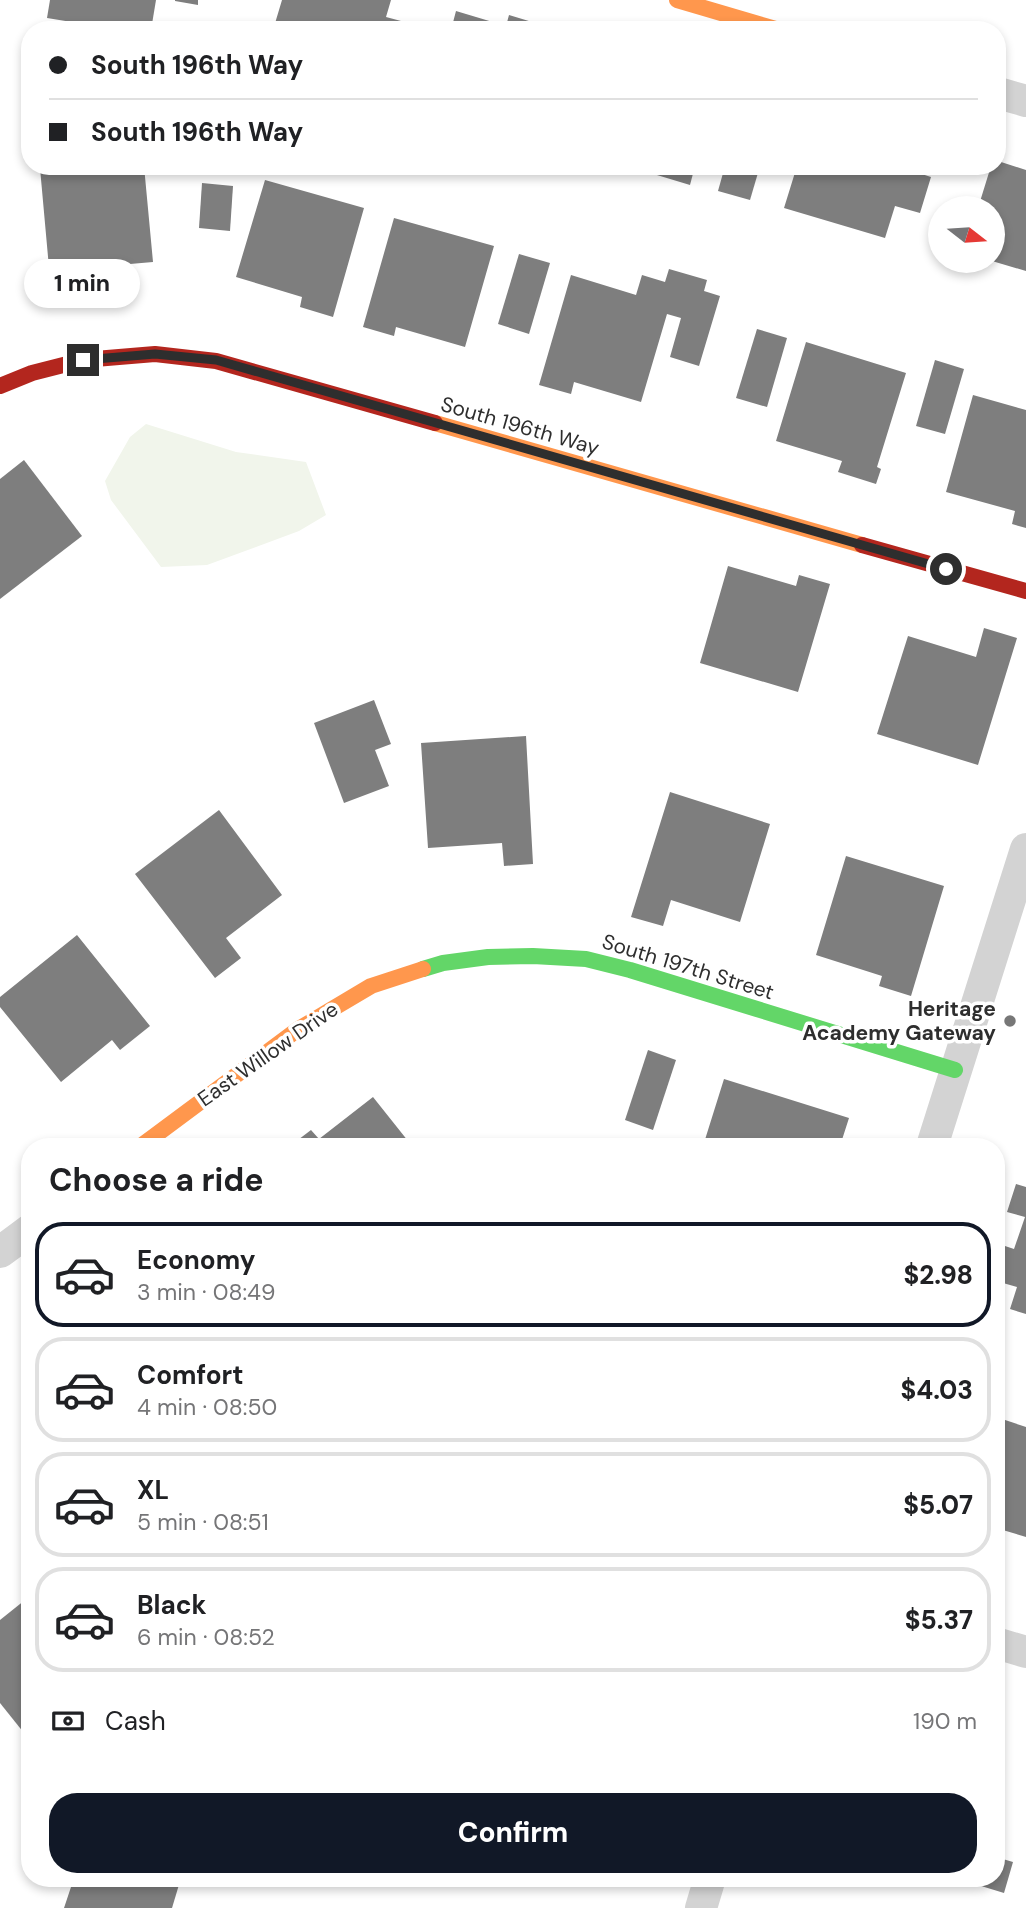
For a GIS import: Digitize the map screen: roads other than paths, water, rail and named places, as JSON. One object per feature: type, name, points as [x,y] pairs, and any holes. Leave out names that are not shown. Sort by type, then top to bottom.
[{"type":"street","points":[[677,0],[748,21]]},
{"type":"street","points":[[1006,95],[1026,101]]},
{"type":"street","name":"South 196th Way","points":[[0,386],[32,373],[83,360],[155,354],[216,360],[1026,592]]},
{"type":"street","points":[[934,1138],[1026,849]]},
{"type":"street","name":"South 197th Street","points":[[443,963],[488,957],[586,959],[630,970],[955,1070]]},
{"type":"street","name":"East Willow Drive","points":[[152,1138],[332,1007],[371,986],[443,963]]},
{"type":"street","points":[[0,1252],[21,1237]]},
{"type":"street","points":[[1005,1646],[1026,1653]]},
{"type":"street","points":[[701,1908],[707,1887]]},
{"type":"place","name":"Heritage Academy Gateway","points":[[1010,1021]]}]
